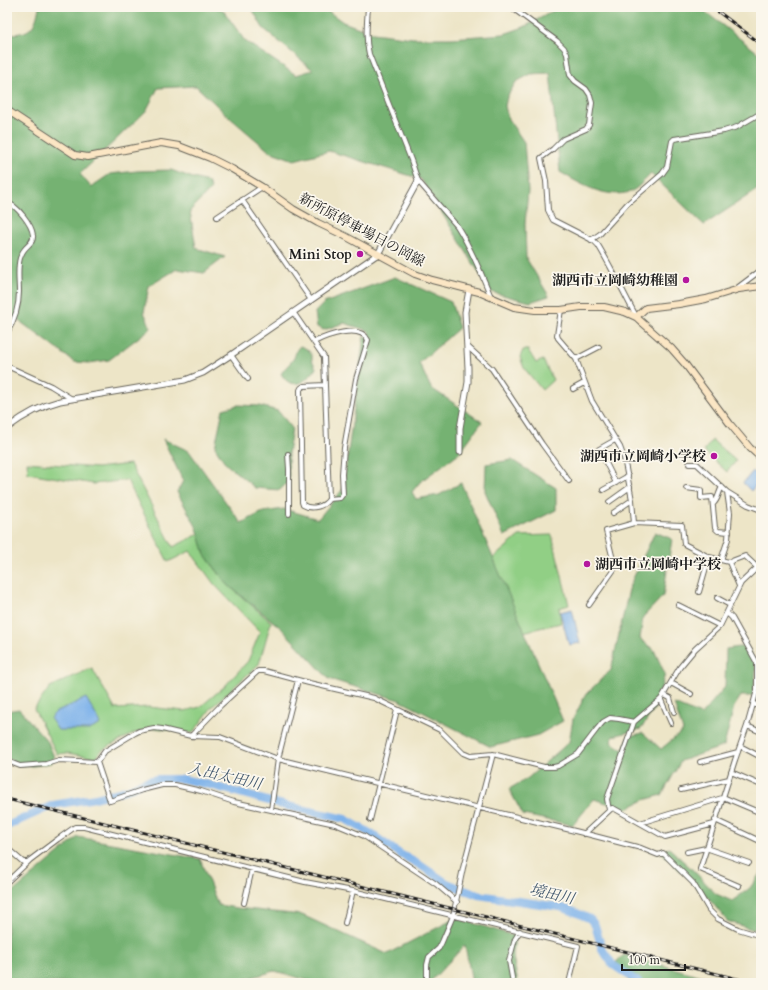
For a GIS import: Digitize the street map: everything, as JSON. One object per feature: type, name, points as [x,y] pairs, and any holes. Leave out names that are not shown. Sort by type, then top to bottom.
[{"type":"main road","name":"新所原停車場日の岡線","points":[[7,110],[75,155],[88,157],[162,143],[179,146],[210,158],[262,187],[293,209],[415,274],[491,297],[514,307],[535,310],[604,307],[625,312],[636,317],[671,348],[685,364],[730,424],[750,448],[761,458]]},
{"type":"main road","points":[[636,317],[646,308],[678,304],[761,286]]},
{"type":"street","points":[[368,7],[366,44],[411,160],[418,182],[457,226],[477,264],[491,297]]},
{"type":"street","points":[[511,7],[557,41],[564,48],[567,54],[570,75],[575,81],[586,89],[590,96],[592,108],[589,126],[586,129],[563,139],[541,158],[546,181],[548,210],[553,220],[598,245],[615,274],[621,290],[636,317]]},
{"type":"street","points":[[591,240],[600,234],[627,204],[662,174],[667,167],[672,141],[674,139],[724,131],[744,124],[761,113]]},
{"type":"street","points":[[7,428],[21,417],[48,404],[185,380],[203,373],[378,254],[418,182]]},
{"type":"street","points":[[217,217],[262,187]]},
{"type":"street","points":[[242,200],[311,300]]},
{"type":"street","points":[[7,203],[19,210],[28,223],[33,234],[32,243],[23,250],[20,257],[19,294],[16,312],[7,333]]},
{"type":"street","points":[[732,292],[761,270]]},
{"type":"street","points":[[460,452],[460,428],[468,382],[468,347],[465,312],[469,290]]},
{"type":"street","points":[[561,310],[557,335],[558,338],[576,359],[592,401],[624,456],[632,500],[634,523]]},
{"type":"street","points":[[293,312],[324,357],[329,499],[326,504],[322,506],[308,507],[303,505],[302,502],[300,390],[304,386],[324,385]]},
{"type":"street","points":[[314,342],[348,331],[364,335],[368,340],[356,380],[344,448],[342,474],[344,494],[340,498],[329,499]]},
{"type":"street","points":[[468,347],[492,369],[542,444],[569,481]]},
{"type":"street","points":[[576,359],[599,347]]},
{"type":"street","points":[[231,355],[248,379]]},
{"type":"street","points":[[7,366],[51,386],[72,399]]},
{"type":"street","points":[[573,389],[584,383]]},
{"type":"street","points":[[615,440],[599,450],[616,483]]},
{"type":"street","points":[[288,454],[289,514]]},
{"type":"street","points":[[689,464],[696,464],[727,492],[748,505],[761,510]]},
{"type":"street","points":[[603,490],[628,476]]},
{"type":"street","points":[[609,502],[630,487]]},
{"type":"street","points":[[713,504],[722,487]]},
{"type":"street","points":[[686,488],[701,490],[701,498],[718,497]]},
{"type":"street","points":[[721,560],[729,532],[730,513],[727,492]]},
{"type":"street","points":[[712,497],[715,528],[718,531],[729,532]]},
{"type":"street","points":[[613,513],[632,500]]},
{"type":"street","points":[[589,605],[615,568],[606,530],[634,523],[682,525],[684,544],[709,557],[729,562],[745,556],[759,570]]},
{"type":"street","points":[[699,592],[709,557]]},
{"type":"street","points":[[729,562],[739,586]]},
{"type":"street","points":[[609,810],[608,799],[634,722],[661,700],[680,666],[695,649],[720,626],[741,582],[759,570],[761,564]]},
{"type":"street","points":[[717,598],[730,605]]},
{"type":"street","points":[[678,605],[720,626]]},
{"type":"street","points":[[727,613],[732,618],[757,663],[759,693],[753,704],[747,726],[730,772],[700,869],[739,886]]},
{"type":"street","points":[[191,736],[221,705],[258,671],[264,671],[374,698],[440,730],[463,753],[470,756],[493,754],[544,767],[554,767],[578,754],[603,722],[610,718],[634,722]]},
{"type":"street","points":[[271,810],[278,759],[298,680]]},
{"type":"street","points":[[671,683],[691,694]]},
{"type":"street","points":[[664,695],[670,698],[674,712]]},
{"type":"street","points":[[661,700],[671,723]]},
{"type":"street","points":[[753,704],[761,707]]},
{"type":"street","points":[[370,820],[397,710]]},
{"type":"street","points":[[747,726],[761,732]]},
{"type":"street","points":[[97,762],[105,751],[139,731],[154,728],[191,736],[220,737],[278,759],[641,848],[658,855],[663,853],[693,883],[709,910],[718,919],[738,929],[761,936]]},
{"type":"street","points":[[740,746],[761,757]]},
{"type":"street","points":[[700,762],[738,752]]},
{"type":"street","points":[[424,983],[427,980],[427,965],[429,957],[439,948],[453,916],[463,868],[477,820],[493,754]]},
{"type":"street","points":[[8,763],[20,766],[46,764],[59,760],[97,762]]},
{"type":"street","points":[[97,762],[110,801],[142,790],[162,785],[174,785],[271,810],[335,824],[364,836],[436,884],[457,902]]},
{"type":"street","points":[[730,772],[761,785]]},
{"type":"street","points":[[681,790],[729,779]]},
{"type":"street","points":[[640,823],[722,798],[761,813]]},
{"type":"street","points":[[584,834],[609,810],[615,809],[665,838],[715,822],[760,841]]},
{"type":"street","points":[[7,882],[28,862],[75,827],[84,826],[305,882],[353,891],[578,946],[569,983]]},
{"type":"street","points":[[7,848],[24,862],[28,862]]},
{"type":"street","points":[[687,852],[706,848],[749,863]]},
{"type":"street","points":[[244,903],[252,869]]},
{"type":"street","points":[[345,923],[353,891]]},
{"type":"street","points":[[513,983],[509,961],[515,940],[520,932]]},
{"type":"green space","points":[[39,7],[216,7],[223,10],[245,41],[296,75],[313,70],[263,28],[251,7],[322,7],[343,22],[373,33],[413,38],[452,38],[504,34],[524,27],[560,7],[699,7],[761,55],[761,187],[704,225],[651,174],[632,191],[621,194],[602,192],[584,185],[560,172],[550,73],[531,74],[516,82],[507,97],[505,106],[508,119],[524,142],[528,191],[525,224],[526,258],[549,296],[530,302],[491,292],[421,179],[329,151],[294,160],[269,151],[196,86],[158,88],[146,111],[80,174],[91,187],[110,174],[137,171],[171,170],[208,182],[211,189],[190,211],[196,248],[225,257],[204,273],[177,269],[149,286],[144,312],[151,328],[109,360],[89,363],[74,362],[7,312],[7,34],[21,33],[30,29],[36,20]]},
{"type":"green space","points":[[395,277],[451,302],[459,328],[419,363],[431,388],[482,422],[459,453],[420,482],[412,492],[416,499],[439,495],[461,483],[563,721],[538,735],[491,747],[399,700],[329,679],[281,628],[228,585],[205,555],[197,528],[177,492],[183,481],[163,439],[189,451],[241,523],[263,512],[284,509],[318,519],[343,489],[364,336],[370,338],[369,331],[344,323],[324,330],[317,327],[315,312],[324,303]]},
{"type":"green space","points":[[300,346],[307,349],[312,355],[312,360],[316,368],[308,378],[295,384],[286,380],[281,374],[294,358]]},
{"type":"green space","points":[[523,350],[528,350],[536,363],[543,360],[553,380],[542,390],[524,368],[520,357]]},
{"type":"green space","points":[[238,405],[260,406],[278,411],[292,428],[288,454],[289,481],[280,490],[255,488],[226,464],[215,447],[223,409]]},
{"type":"green space","points":[[712,440],[736,461],[727,472],[704,451]]},
{"type":"green space","points":[[512,460],[556,488],[556,510],[504,536],[485,491],[486,464]]},
{"type":"green space","points":[[27,462],[97,468],[130,464],[173,547],[199,534],[208,559],[228,585],[271,622],[259,664],[212,707],[193,733],[154,728],[135,733],[100,751],[97,758],[67,753],[57,754],[34,709],[50,687],[92,668],[115,709],[149,707],[184,711],[200,707],[225,686],[248,661],[260,632],[214,584],[190,551],[168,562],[127,480],[94,484],[28,473]]},
{"type":"green space","points":[[655,532],[672,539],[663,596],[643,617],[640,639],[654,650],[665,674],[656,706],[641,729],[613,736],[611,742],[623,750],[629,736],[643,733],[661,749],[683,731],[674,704],[701,715],[725,687],[726,649],[746,646],[754,661],[756,670],[753,696],[741,696],[734,707],[724,746],[681,761],[662,795],[644,800],[626,809],[594,799],[573,825],[523,815],[509,789],[528,778],[569,742],[573,719],[586,694],[611,670],[630,585]]},
{"type":"green space","points":[[552,535],[569,605],[559,608],[561,623],[510,635],[491,560],[519,536]]},
{"type":"green space","points":[[19,709],[48,742],[54,757],[51,763],[28,766],[16,764],[7,757],[7,711]]},
{"type":"green space","points":[[78,837],[200,859],[218,905],[302,915],[387,954],[456,918],[515,936],[513,957],[518,983],[472,983],[465,945],[429,983],[317,983],[275,971],[231,983],[7,983],[7,897]]},
{"type":"green space","points":[[669,848],[716,894],[732,901],[750,888],[761,872],[761,916],[754,930],[727,921],[710,900],[660,851]]},
{"type":"green space","points":[[624,955],[713,979],[714,983],[631,983],[616,962]]},
{"type":"water","points":[[753,471],[761,479],[751,491],[743,483]]},
{"type":"water","points":[[572,609],[580,643],[569,645],[560,612]]},
{"type":"water","points":[[86,698],[101,724],[89,730],[58,730],[50,718],[56,712]]},
{"type":"waterway","name":"入出太田川","points":[[7,826],[53,805],[95,798],[129,789],[143,782],[157,779],[183,779],[210,785],[279,804],[345,819],[370,833],[400,854],[447,883],[478,895],[560,907],[575,912],[590,919],[595,925],[602,949],[613,965],[640,983]]},
{"type":"railway","points":[[712,7],[761,44]]},
{"type":"railway","points":[[7,799],[754,983]]},
{"type":"place","name":"Mini Stop","points":[[360,254]]},
{"type":"place","name":"湖西市立岡崎幼稚園","points":[[686,280]]},
{"type":"place","name":"湖西市立岡崎小学校","points":[[714,456]]},
{"type":"place","name":"湖西市立岡崎中学校","points":[[587,564]]},
{"type":"water label","name":"境田川","points":[[552,894]]}]
